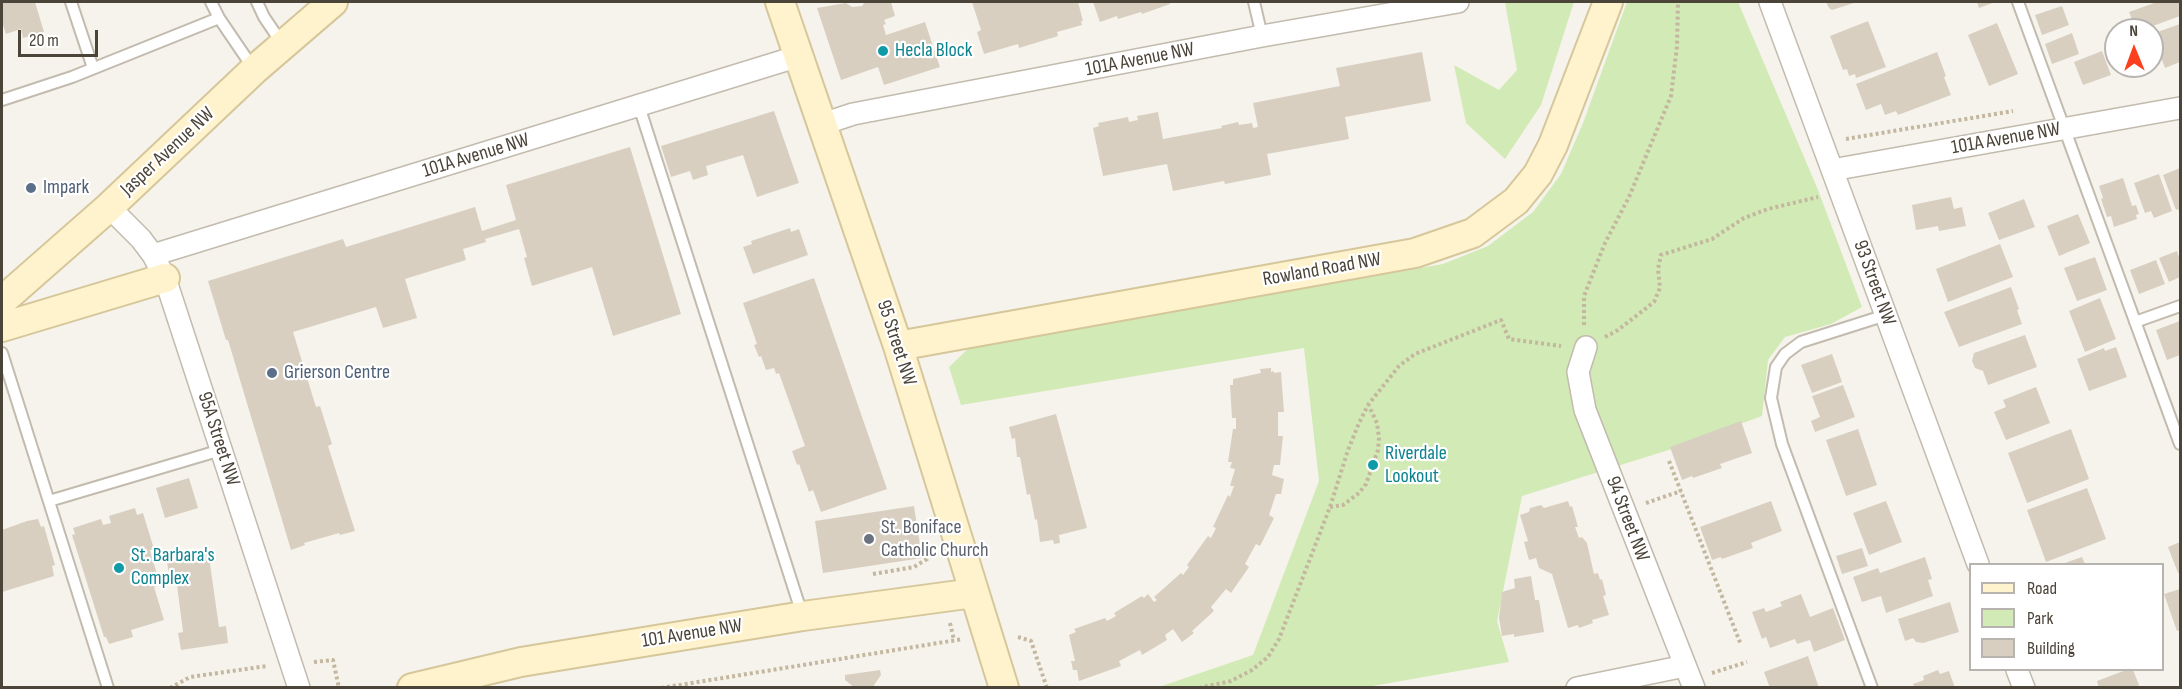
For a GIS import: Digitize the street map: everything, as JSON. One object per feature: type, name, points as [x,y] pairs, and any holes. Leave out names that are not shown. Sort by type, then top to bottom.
[{"type":"main road","name":"Jasper Avenue NW","points":[[4,293],[109,207],[254,70],[333,2]]},
{"type":"main road","name":"95 Street NW","points":[[780,2],[898,346],[1004,687]]},
{"type":"main road","name":"Rowland Road NW","points":[[898,346],[1415,253],[1473,233],[1516,201],[1538,174],[1553,145],[1608,2]]},
{"type":"main road","points":[[2,327],[159,267]]},
{"type":"main road","name":"101 Avenue NW","points":[[412,687],[521,662],[803,616],[974,593]]},
{"type":"street","name":"101A Avenue NW","points":[[823,124],[853,114],[1262,36],[1458,2]]},
{"type":"street","name":"93 Street NW","points":[[1770,2],[1978,563]]},
{"type":"street","name":"101A Avenue NW","points":[[159,267],[639,106],[800,56]]},
{"type":"street","name":"101A Avenue NW","points":[[1832,170],[2181,108]]},
{"type":"street","name":"95A Street NW","points":[[109,207],[141,238],[159,267],[299,687]]},
{"type":"street","name":"94 Street NW","points":[[1586,347],[1578,372],[1585,411],[1685,666],[1701,681]]},
{"type":"street","points":[[1577,687],[1685,666]]},
{"type":"street","points":[[2018,671],[2024,687]]},
{"type":"lane","points":[[71,2],[93,68]]},
{"type":"lane","points":[[211,2],[254,70]]},
{"type":"lane","points":[[257,2],[283,45]]},
{"type":"lane","points":[[1254,2],[1262,36]]},
{"type":"lane","points":[[2018,2],[2066,128],[2134,322],[2181,444]]},
{"type":"lane","points":[[2,100],[93,68],[219,18]]},
{"type":"lane","points":[[639,106],[803,616]]},
{"type":"lane","points":[[2134,322],[2181,306]]},
{"type":"lane","points":[[1872,687],[1782,444],[1771,398],[1776,367],[1785,354],[1801,342],[1886,315]]},
{"type":"lane","points":[[2,353],[108,687]]},
{"type":"lane","points":[[49,501],[221,450]]},
{"type":"path","points":[[1586,347],[1584,296],[1605,243],[1629,197],[1671,96],[1677,46],[1678,2]]},
{"type":"path","points":[[1844,139],[2017,110]]},
{"type":"path","points":[[1618,330],[1654,302],[1660,288],[1658,269],[1661,255],[1712,239],[1744,218],[1768,209],[1819,197]]},
{"type":"path","points":[[1199,687],[1231,681],[1252,670],[1268,657],[1279,639],[1330,507],[1348,450],[1368,405],[1399,366],[1415,354],[1500,320],[1509,339],[1545,345]]},
{"type":"path","points":[[1330,507],[1343,505],[1359,493],[1366,484],[1378,450],[1379,438],[1377,423],[1368,405]]},
{"type":"path","points":[[1669,461],[1741,645]]},
{"type":"path","points":[[1644,504],[1681,491]]},
{"type":"path","points":[[873,574],[914,567],[927,559],[930,553]]},
{"type":"path","points":[[950,621],[954,640]]},
{"type":"path","points":[[661,687],[954,640],[1013,635],[1031,641],[1047,687]]},
{"type":"path","points":[[315,662],[333,660],[339,687]]},
{"type":"path","points":[[1701,681],[1747,662]]},
{"type":"path","points":[[170,687],[190,677],[254,667]]},
{"type":"green space","points":[[1505,2],[1574,2],[1541,105],[1505,159],[1466,123],[1454,65],[1499,90],[1517,70]]},
{"type":"green space","points":[[1627,2],[1738,2],[1818,190],[1862,307],[1831,324],[1785,337],[1768,360],[1762,416],[1675,448],[1522,496],[1497,621],[1509,662],[1367,687],[1159,687],[1253,655],[1319,481],[1304,348],[961,405],[949,367],[969,348],[1443,264],[1488,246],[1533,212],[1561,174],[1583,123]]},
{"type":"building","points":[[2,2],[35,2],[44,32],[23,38],[21,29],[6,34],[2,22]]},
{"type":"building","name":"Hecla Block","points":[[865,2],[891,2],[895,16],[884,20],[886,35],[925,22],[940,67],[884,85],[878,67],[841,80],[817,8],[846,3],[852,7],[862,6]]},
{"type":"building","points":[[972,2],[1078,2],[1083,21],[1081,21],[1082,25],[1057,32],[1058,36],[1019,48],[1018,44],[984,54],[977,32],[981,30]]},
{"type":"building","points":[[1093,2],[1169,2],[1170,4],[1142,14],[1141,12],[1118,19],[1117,16],[1100,22]]},
{"type":"building","points":[[1826,2],[1857,2],[1832,10]]},
{"type":"building","points":[[1977,2],[1995,2],[1979,8]]},
{"type":"building","points":[[2157,2],[2180,2],[2180,16],[2164,22],[2164,18],[2131,18],[2129,12]]},
{"type":"building","points":[[2062,6],[2069,25],[2042,35],[2035,15]]},
{"type":"building","points":[[1868,21],[1886,67],[1856,78],[1855,74],[1849,76],[1847,69],[1843,70],[1830,36]]},
{"type":"building","points":[[1997,23],[2018,74],[1989,86],[1968,35]]},
{"type":"building","points":[[2180,24],[2180,62],[2165,68],[2164,65],[2164,30]]},
{"type":"building","points":[[2072,33],[2079,54],[2052,64],[2045,44]]},
{"type":"building","points":[[2102,51],[2104,78],[2083,85],[2074,62]]},
{"type":"building","points":[[1422,52],[1431,101],[1345,117],[1349,139],[1267,154],[1271,175],[1173,191],[1167,164],[1103,176],[1093,128],[1099,126],[1098,123],[1128,117],[1129,122],[1138,120],[1137,116],[1158,112],[1163,139],[1222,128],[1221,126],[1238,122],[1239,125],[1252,123],[1253,128],[1258,127],[1253,103],[1340,86],[1336,68]]},
{"type":"building","points":[[1937,52],[1951,95],[1898,115],[1896,111],[1885,115],[1881,104],[1866,110],[1856,84]]},
{"type":"building","points":[[774,111],[799,183],[757,197],[743,155],[706,166],[708,175],[693,180],[690,171],[671,177],[661,146]]},
{"type":"building","name":"Grierson Centre","points":[[630,147],[681,314],[613,336],[592,267],[532,286],[519,229],[485,239],[486,242],[463,249],[466,260],[405,279],[417,318],[383,328],[376,307],[293,332],[316,407],[320,406],[332,444],[328,446],[355,531],[304,543],[305,545],[291,550],[208,281],[343,239],[346,247],[475,207],[482,231],[516,220],[506,185]]},
{"type":"building","points":[[2180,168],[2180,214],[2178,209],[2176,210],[2163,175]]},
{"type":"building","points":[[2159,174],[2172,211],[2154,218],[2151,211],[2145,213],[2134,183]]},
{"type":"building","points":[[2123,178],[2132,206],[2136,205],[2139,214],[2136,215],[2137,219],[2114,227],[2111,216],[2107,217],[2099,186]]},
{"type":"building","points":[[1951,197],[1954,209],[1962,207],[1966,226],[1939,231],[1938,226],[1916,230],[1912,205]]},
{"type":"building","points":[[2024,199],[2035,227],[1999,240],[1988,213]]},
{"type":"building","points":[[2078,214],[2090,243],[2059,256],[2047,226]]},
{"type":"building","points":[[790,228],[791,232],[799,229],[808,255],[753,274],[743,247],[752,244],[751,241]]},
{"type":"building","points":[[2000,244],[2013,277],[1948,302],[1936,269]]},
{"type":"building","points":[[2177,251],[2180,261],[2180,277],[2169,282],[2159,258]]},
{"type":"building","points":[[2095,257],[2107,290],[2077,301],[2064,268]]},
{"type":"building","points":[[2156,260],[2165,284],[2139,294],[2130,270]]},
{"type":"building","points":[[814,278],[887,489],[821,512],[813,490],[809,492],[792,451],[805,446],[779,373],[776,374],[774,368],[766,370],[761,356],[759,357],[743,303]]},
{"type":"building","points":[[2011,287],[2022,324],[1959,347],[1944,312]]},
{"type":"building","points":[[2100,298],[2116,339],[2085,352],[2069,311]]},
{"type":"building","points":[[2180,321],[2180,355],[2167,360],[2156,330]]},
{"type":"building","points":[[2025,335],[2037,367],[1988,385],[1983,371],[1975,368],[1972,361],[1974,353]]},
{"type":"building","points":[[2116,347],[2127,377],[2089,391],[2077,359],[2104,348],[2105,351]]},
{"type":"building","points":[[1832,354],[1842,382],[1812,393],[1801,365]]},
{"type":"building","points":[[1271,368],[1271,372],[1281,372],[1284,412],[1278,412],[1278,436],[1283,436],[1280,465],[1274,465],[1272,475],[1284,479],[1281,494],[1276,494],[1269,515],[1274,518],[1260,546],[1256,544],[1245,564],[1249,567],[1231,593],[1226,589],[1211,607],[1214,611],[1192,631],[1194,633],[1182,642],[1173,629],[1165,635],[1167,640],[1142,655],[1140,650],[1119,661],[1121,666],[1079,681],[1077,670],[1073,670],[1071,661],[1075,661],[1069,635],[1076,632],[1074,629],[1105,618],[1107,621],[1116,616],[1114,613],[1142,596],[1144,598],[1148,594],[1154,602],[1157,600],[1154,597],[1181,573],[1183,575],[1189,567],[1187,565],[1208,536],[1211,538],[1216,528],[1213,527],[1234,486],[1230,486],[1235,469],[1230,468],[1232,462],[1228,462],[1233,429],[1236,429],[1236,418],[1232,418],[1230,385],[1233,385],[1233,379],[1261,373],[1260,369]]},
{"type":"building","points":[[1843,385],[1855,417],[1815,432],[1811,421],[1820,417],[1812,396]]},
{"type":"building","points":[[2036,387],[2050,423],[2006,440],[1994,412],[2006,407],[2003,400]]},
{"type":"building","points":[[1056,414],[1087,528],[1059,535],[1060,543],[1054,544],[1053,540],[1040,542],[1037,519],[1035,520],[1030,494],[1027,495],[1020,457],[1017,457],[1015,438],[1012,439],[1009,427]]},
{"type":"building","points":[[1741,421],[1752,453],[1720,464],[1722,468],[1682,480],[1670,447]]},
{"type":"building","points":[[1858,429],[1877,485],[1846,496],[1826,440]]},
{"type":"building","points":[[2071,429],[2089,479],[2027,503],[2008,453]]},
{"type":"building","points":[[189,478],[198,508],[165,518],[156,488]]},
{"type":"building","points":[[2087,488],[2106,539],[2046,562],[2027,510]]},
{"type":"building","points":[[1568,501],[1570,507],[1572,506],[1579,538],[1582,537],[1587,543],[1594,574],[1598,573],[1600,580],[1602,579],[1606,595],[1603,596],[1609,615],[1592,620],[1593,623],[1579,628],[1578,625],[1568,628],[1552,574],[1539,568],[1536,558],[1529,560],[1524,542],[1528,541],[1520,515],[1529,512],[1530,508],[1541,505],[1544,508]]},
{"type":"building","points":[[1771,501],[1782,531],[1751,543],[1753,548],[1722,559],[1721,557],[1712,560],[1700,527]]},
{"type":"building","points":[[1886,501],[1902,542],[1869,555],[1853,513]]},
{"type":"building","name":"St. Boniface Catholic Church","points":[[914,506],[922,558],[823,573],[815,521]]},
{"type":"building","name":"St. Barbara's Complex","points":[[135,508],[137,515],[143,513],[154,549],[150,550],[160,585],[154,587],[164,620],[131,630],[133,637],[109,644],[104,637],[72,535],[75,534],[73,528],[101,519],[103,525],[111,523],[109,516]]},
{"type":"building","points":[[38,519],[41,527],[44,526],[55,565],[52,566],[54,576],[2,592],[2,530]]},
{"type":"building","points":[[2180,542],[2180,572],[2178,573],[2168,547]]},
{"type":"building","points":[[1862,548],[1868,566],[1842,574],[1836,556]]},
{"type":"building","points":[[208,550],[219,627],[226,626],[228,643],[181,650],[178,633],[183,632],[177,585],[171,586],[166,556]]},
{"type":"building","points":[[1925,557],[1932,579],[1928,580],[1933,596],[1886,613],[1881,596],[1862,602],[1853,577],[1878,568],[1880,573]]},
{"type":"building","points":[[2082,557],[2085,563],[2065,563]]},
{"type":"building","points":[[1531,576],[1535,600],[1539,600],[1544,632],[1514,637],[1514,634],[1502,636],[1499,618],[1502,592],[1515,588],[1514,579]]},
{"type":"building","points":[[2180,589],[2180,630],[2177,631],[2164,594]]},
{"type":"building","points":[[1801,594],[1810,617],[1833,608],[1845,640],[1814,652],[1810,640],[1797,644],[1795,639],[1770,648],[1766,637],[1762,639],[1752,612],[1764,608],[1766,612],[1782,606],[1780,602]]},
{"type":"building","points":[[1950,602],[1959,632],[1923,643],[1916,642],[1913,638],[1905,641],[1898,619]]},
{"type":"building","points":[[1808,656],[1819,688],[1770,688],[1764,672]]},
{"type":"building","points":[[880,670],[881,675],[872,688],[855,688],[845,680],[845,675]]},
{"type":"building","points":[[1938,670],[1940,674],[1949,671],[1955,688],[1915,688],[1913,684],[1924,680],[1923,676]]},
{"type":"building","points":[[2123,671],[2133,671],[2139,685],[2137,688],[2099,688],[2097,681]]},
{"type":"place","name":"Hecla Block","points":[[883,51]]},
{"type":"place","name":"Impark","points":[[31,188]]},
{"type":"place","name":"Grierson Centre","points":[[272,373]]},
{"type":"place","name":"Riverdale Lookout","points":[[1373,465]]},
{"type":"place","name":"St. Boniface Catholic Church","points":[[869,539]]},
{"type":"place","name":"St. Barbara's Complex","points":[[119,568]]}]
